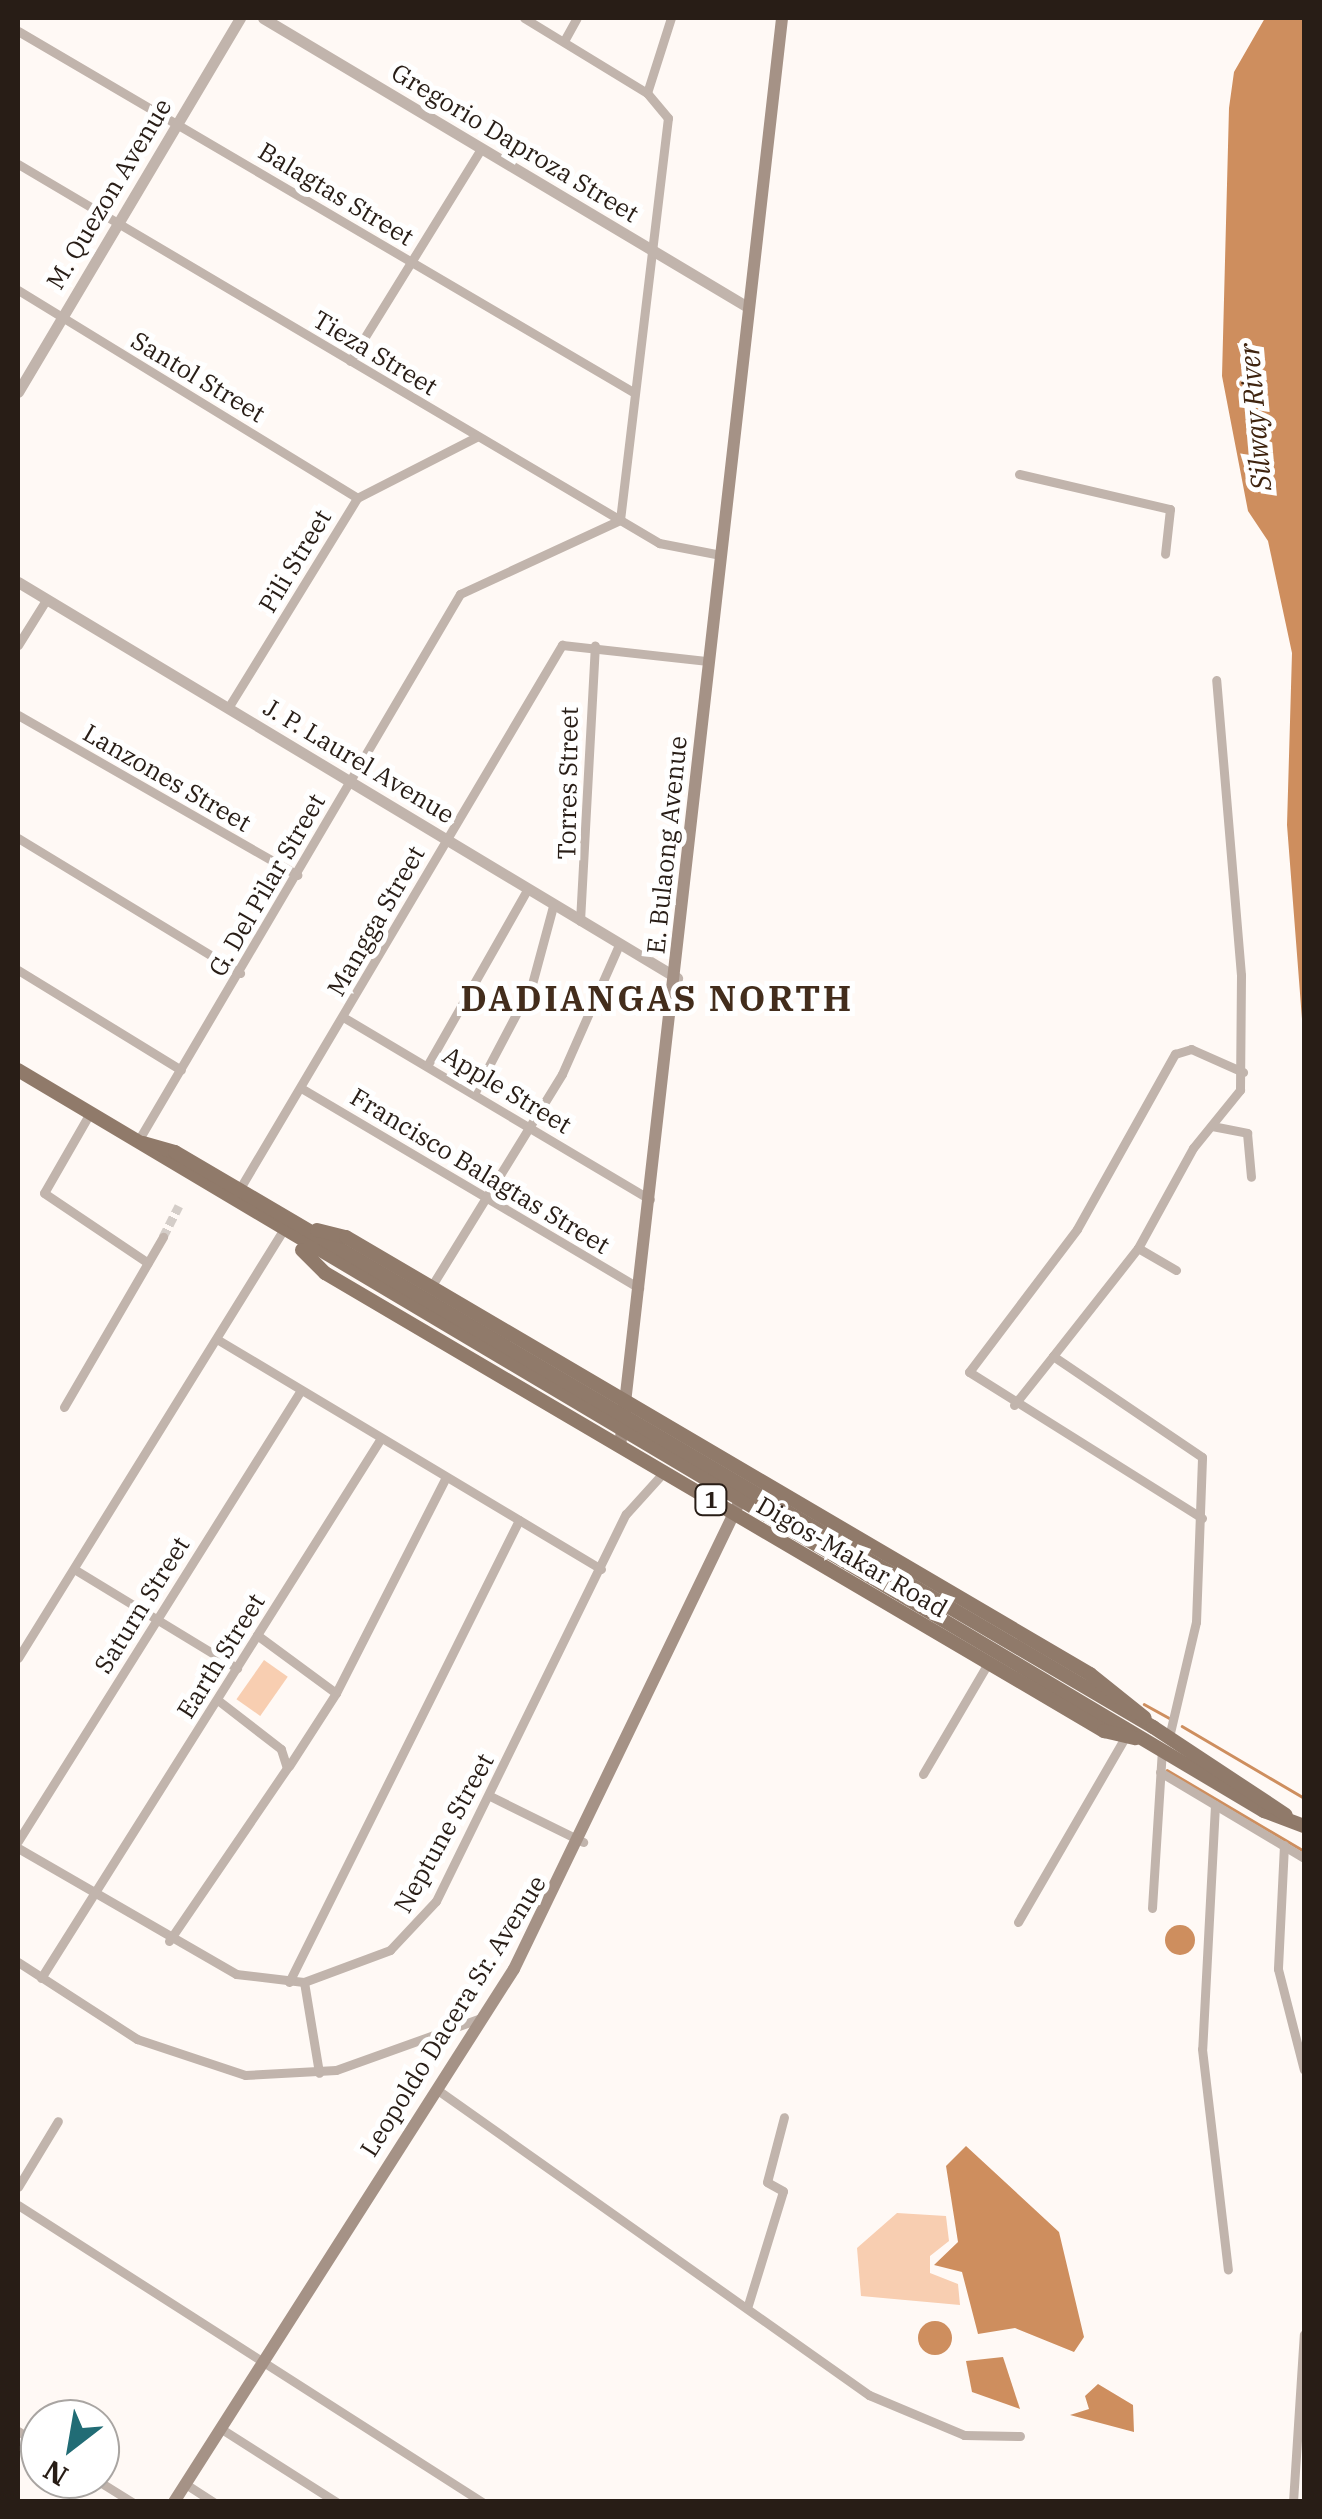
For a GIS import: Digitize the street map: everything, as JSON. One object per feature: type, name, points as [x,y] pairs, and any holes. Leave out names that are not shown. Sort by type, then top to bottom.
[{"type":"main road","name":"E. Bulaong Avenue","points":[[620,1447],[677,978],[746,306],[782,18]]},
{"type":"main road","name":"Digos-Makar Road","points":[[18,1070],[1304,1826]]},
{"type":"main road","name":"Digos-Makar Road","points":[[138,1141],[239,1190],[290,1228],[325,1273],[988,1663],[1126,1736],[1150,1733]]},
{"type":"main road","name":"Digos-Makar Road","points":[[290,1228],[346,1237],[627,1402],[1126,1696],[1150,1733]]},
{"type":"main road","name":"Leopoldo Dacera Sr. Avenue","points":[[174,2502],[262,2354],[486,2016],[582,1842],[752,1476]]},
{"type":"street","name":"M. Quezon Avenue","points":[[18,392],[240,18]]},
{"type":"street","name":"Gregorio Daproza Street","points":[[263,18],[746,306]]},
{"type":"street","points":[[524,18],[647,92],[667,110],[620,520]]},
{"type":"street","points":[[564,41],[577,18]]},
{"type":"street","points":[[647,92],[671,18]]},
{"type":"street","name":"Balagtas Street","points":[[18,32],[633,392]]},
{"type":"street","points":[[350,361],[480,149]]},
{"type":"street","name":"Tieza Street","points":[[18,164],[659,543],[721,554]]},
{"type":"street","name":"Santol Street","points":[[18,290],[356,498]]},
{"type":"street","name":"Pili Street","points":[[228,708],[356,498],[476,436]]},
{"type":"street","points":[[1020,474],[1170,509],[1165,554]]},
{"type":"street","name":"G. Del Pilar Street","points":[[138,1141],[465,588],[620,520]]},
{"type":"street","name":"J. P. Laurel Avenue","points":[[18,582],[677,978]]},
{"type":"street","points":[[18,646],[46,600]]},
{"type":"street","name":"Mangga Street","points":[[239,1190],[562,645],[595,645],[708,661]]},
{"type":"street","name":"Torres Street","points":[[580,922],[595,645]]},
{"type":"street","points":[[1014,1405],[1138,1248],[1212,1126],[1235,1102],[1243,1072],[1216,680]]},
{"type":"street","name":"Lanzones Street","points":[[18,715],[297,875]]},
{"type":"street","points":[[18,838],[240,973]]},
{"type":"street","points":[[427,1066],[527,890]]},
{"type":"street","points":[[474,1094],[532,984],[553,906]]},
{"type":"street","points":[[431,1287],[584,1033],[618,945]]},
{"type":"street","points":[[18,970],[182,1070]]},
{"type":"street","name":"Apple Street","points":[[343,1016],[650,1198]]},
{"type":"street","points":[[1202,1518],[971,1380],[970,1369],[1077,1228],[1169,1062],[1184,1048],[1243,1072]]},
{"type":"street","name":"Francisco Balagtas Street","points":[[301,1088],[639,1288]]},
{"type":"street","points":[[90,1113],[44,1193],[148,1263]]},
{"type":"street","points":[[1212,1126],[1247,1133],[1251,1177]]},
{"type":"street","points":[[18,1658],[290,1228]]},
{"type":"street","points":[[64,1407],[162,1237]]},
{"type":"street","points":[[1138,1248],[1176,1270]]},
{"type":"street","points":[[220,1341],[601,1569]]},
{"type":"street","points":[[1053,1356],[1196,1450],[1202,1518],[1186,1692],[1166,1743],[1160,1772],[1152,1908]]},
{"type":"street","name":"Saturn Street","points":[[18,1844],[301,1390]]},
{"type":"street","name":"Earth Street","points":[[41,1978],[382,1438]]},
{"type":"street","name":"Neptune Street","points":[[18,1844],[169,1941],[236,1974],[304,1982],[368,1962],[418,1927],[490,1796],[626,1514],[664,1472]]},
{"type":"street","points":[[169,1941],[336,1693],[446,1477]]},
{"type":"street","points":[[289,1982],[519,1520]]},
{"type":"street","points":[[74,1569],[237,1668]]},
{"type":"street","points":[[257,1635],[336,1693]]},
{"type":"street","points":[[924,1774],[988,1663]]},
{"type":"street","points":[[219,1701],[281,1749],[287,1768]]},
{"type":"street","points":[[1018,1922],[1126,1736]]},
{"type":"street","points":[[1160,1772],[1304,1858]]},
{"type":"street","points":[[490,1796],[582,1842]]},
{"type":"street","points":[[1215,1805],[1202,2049],[1228,2269]]},
{"type":"street","points":[[1284,1845],[1278,1968],[1304,2070]]},
{"type":"street","points":[[18,1962],[179,2057],[246,2075],[318,2073],[486,2016]]},
{"type":"street","points":[[304,1982],[318,2073]]},
{"type":"street","points":[[439,2091],[896,2410],[964,2435],[1020,2436]]},
{"type":"street","points":[[748,2306],[783,2191],[767,2182],[784,2117]]},
{"type":"street","points":[[18,2188],[58,2121]]},
{"type":"street","points":[[18,2205],[262,2354],[482,2502]]},
{"type":"street","points":[[1294,2502],[1304,2334]]},
{"type":"street","points":[[218,2426],[336,2502]]},
{"type":"street","points":[[184,2483],[214,2502]]},
{"type":"shaded area","points":[[264,1660],[288,1677],[260,1716],[236,1699]]},
{"type":"shaded area","points":[[897,2213],[946,2216],[949,2241],[930,2256],[930,2273],[958,2284],[960,2305],[861,2296],[857,2248]]},
{"type":"water","name":"Silway River","points":[[1265,18],[1304,18],[1304,1045],[1287,825],[1292,653],[1268,541],[1248,511],[1222,376],[1229,108],[1234,72]]},
{"type":"water","points":[[1180,1925],[1194,1934],[1195,1940],[1186,1954],[1180,1955],[1166,1946],[1165,1940],[1174,1926]]},
{"type":"water","points":[[966,2146],[1059,2232],[1084,2337],[1074,2352],[1015,2328],[978,2334],[962,2272],[934,2265],[958,2242],[946,2166]]},
{"type":"water","points":[[935,2321],[947,2326],[952,2338],[947,2350],[935,2355],[923,2350],[918,2338],[923,2326]]},
{"type":"water","points":[[1003,2357],[1020,2409],[972,2392],[966,2361]]},
{"type":"water","points":[[1098,2384],[1133,2405],[1134,2432],[1070,2415],[1089,2409],[1085,2396]]},
{"type":"waterway","points":[[1144,1704],[1169,1718]]},
{"type":"waterway","points":[[1182,1726],[1304,1798]]},
{"type":"waterway","points":[[1167,1770],[1304,1851]]},
{"type":"tunnel","points":[[163,1237],[179,1206]]},
{"type":"district","name":"DADIANGAS NORTH","points":[[657,998]]}]
